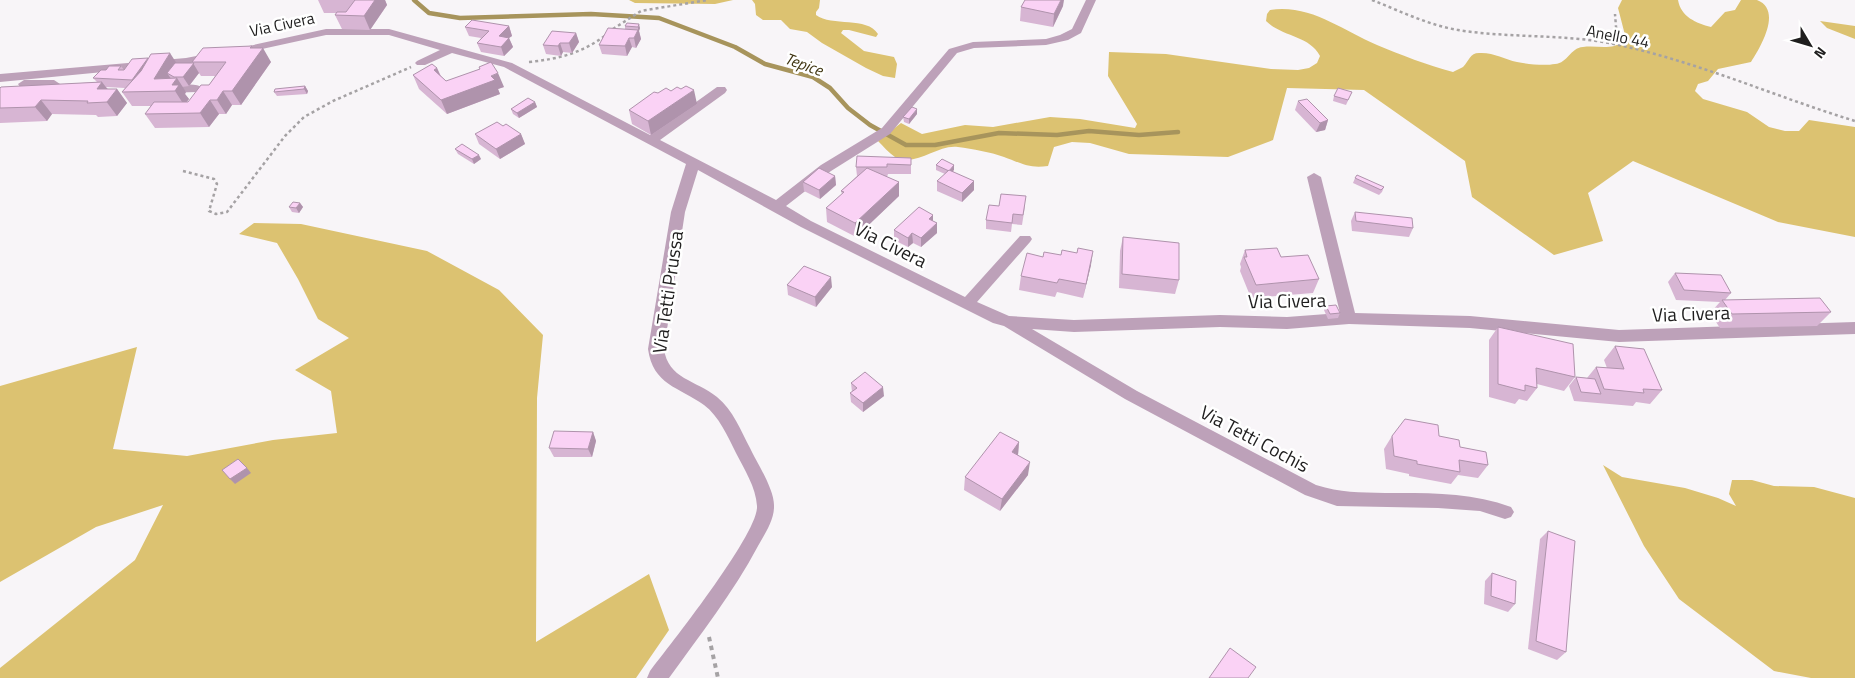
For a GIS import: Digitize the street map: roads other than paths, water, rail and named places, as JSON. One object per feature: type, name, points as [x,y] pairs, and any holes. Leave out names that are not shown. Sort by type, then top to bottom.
[{"type":"street","points":[[776,206],[788,200],[826,168],[883,133],[953,51],[973,45],[1046,42],[1064,38],[1077,31],[1091,0]]},
{"type":"street","name":"Via Civera","points":[[0,78],[186,61],[326,32],[389,32],[508,65],[776,206],[806,224],[998,319],[1009,322],[1074,326],[1220,320],[1287,323],[1350,318],[1470,322],[1620,336],[1855,328]]},
{"type":"street","points":[[421,63],[451,49]]},
{"type":"street","points":[[186,61],[168,90],[197,88]]},
{"type":"street","points":[[0,84],[54,84]]},
{"type":"street","points":[[650,141],[721,90]]},
{"type":"street","name":"Via Tetti Prussa","points":[[658,678],[709,609],[746,553],[760,526],[766,507],[760,487],[729,423],[712,402],[666,374],[658,364],[656,349],[678,212],[693,164]]},
{"type":"street","name":"Via Civera","points":[[1314,176],[1350,318]]},
{"type":"street","points":[[967,304],[1025,239]]},
{"type":"street","name":"Via Tetti Cochis","points":[[1009,322],[1131,396],[1311,490],[1337,499],[1438,501],[1480,504],[1505,512]]},
{"type":"waterway","name":"Tepice","points":[[414,0],[429,13],[460,18],[591,14],[659,18],[735,47],[765,64],[813,77],[830,88],[848,108],[870,125],[906,145],[935,145],[999,133],[1057,135],[1089,131],[1139,135],[1178,132]]}]
